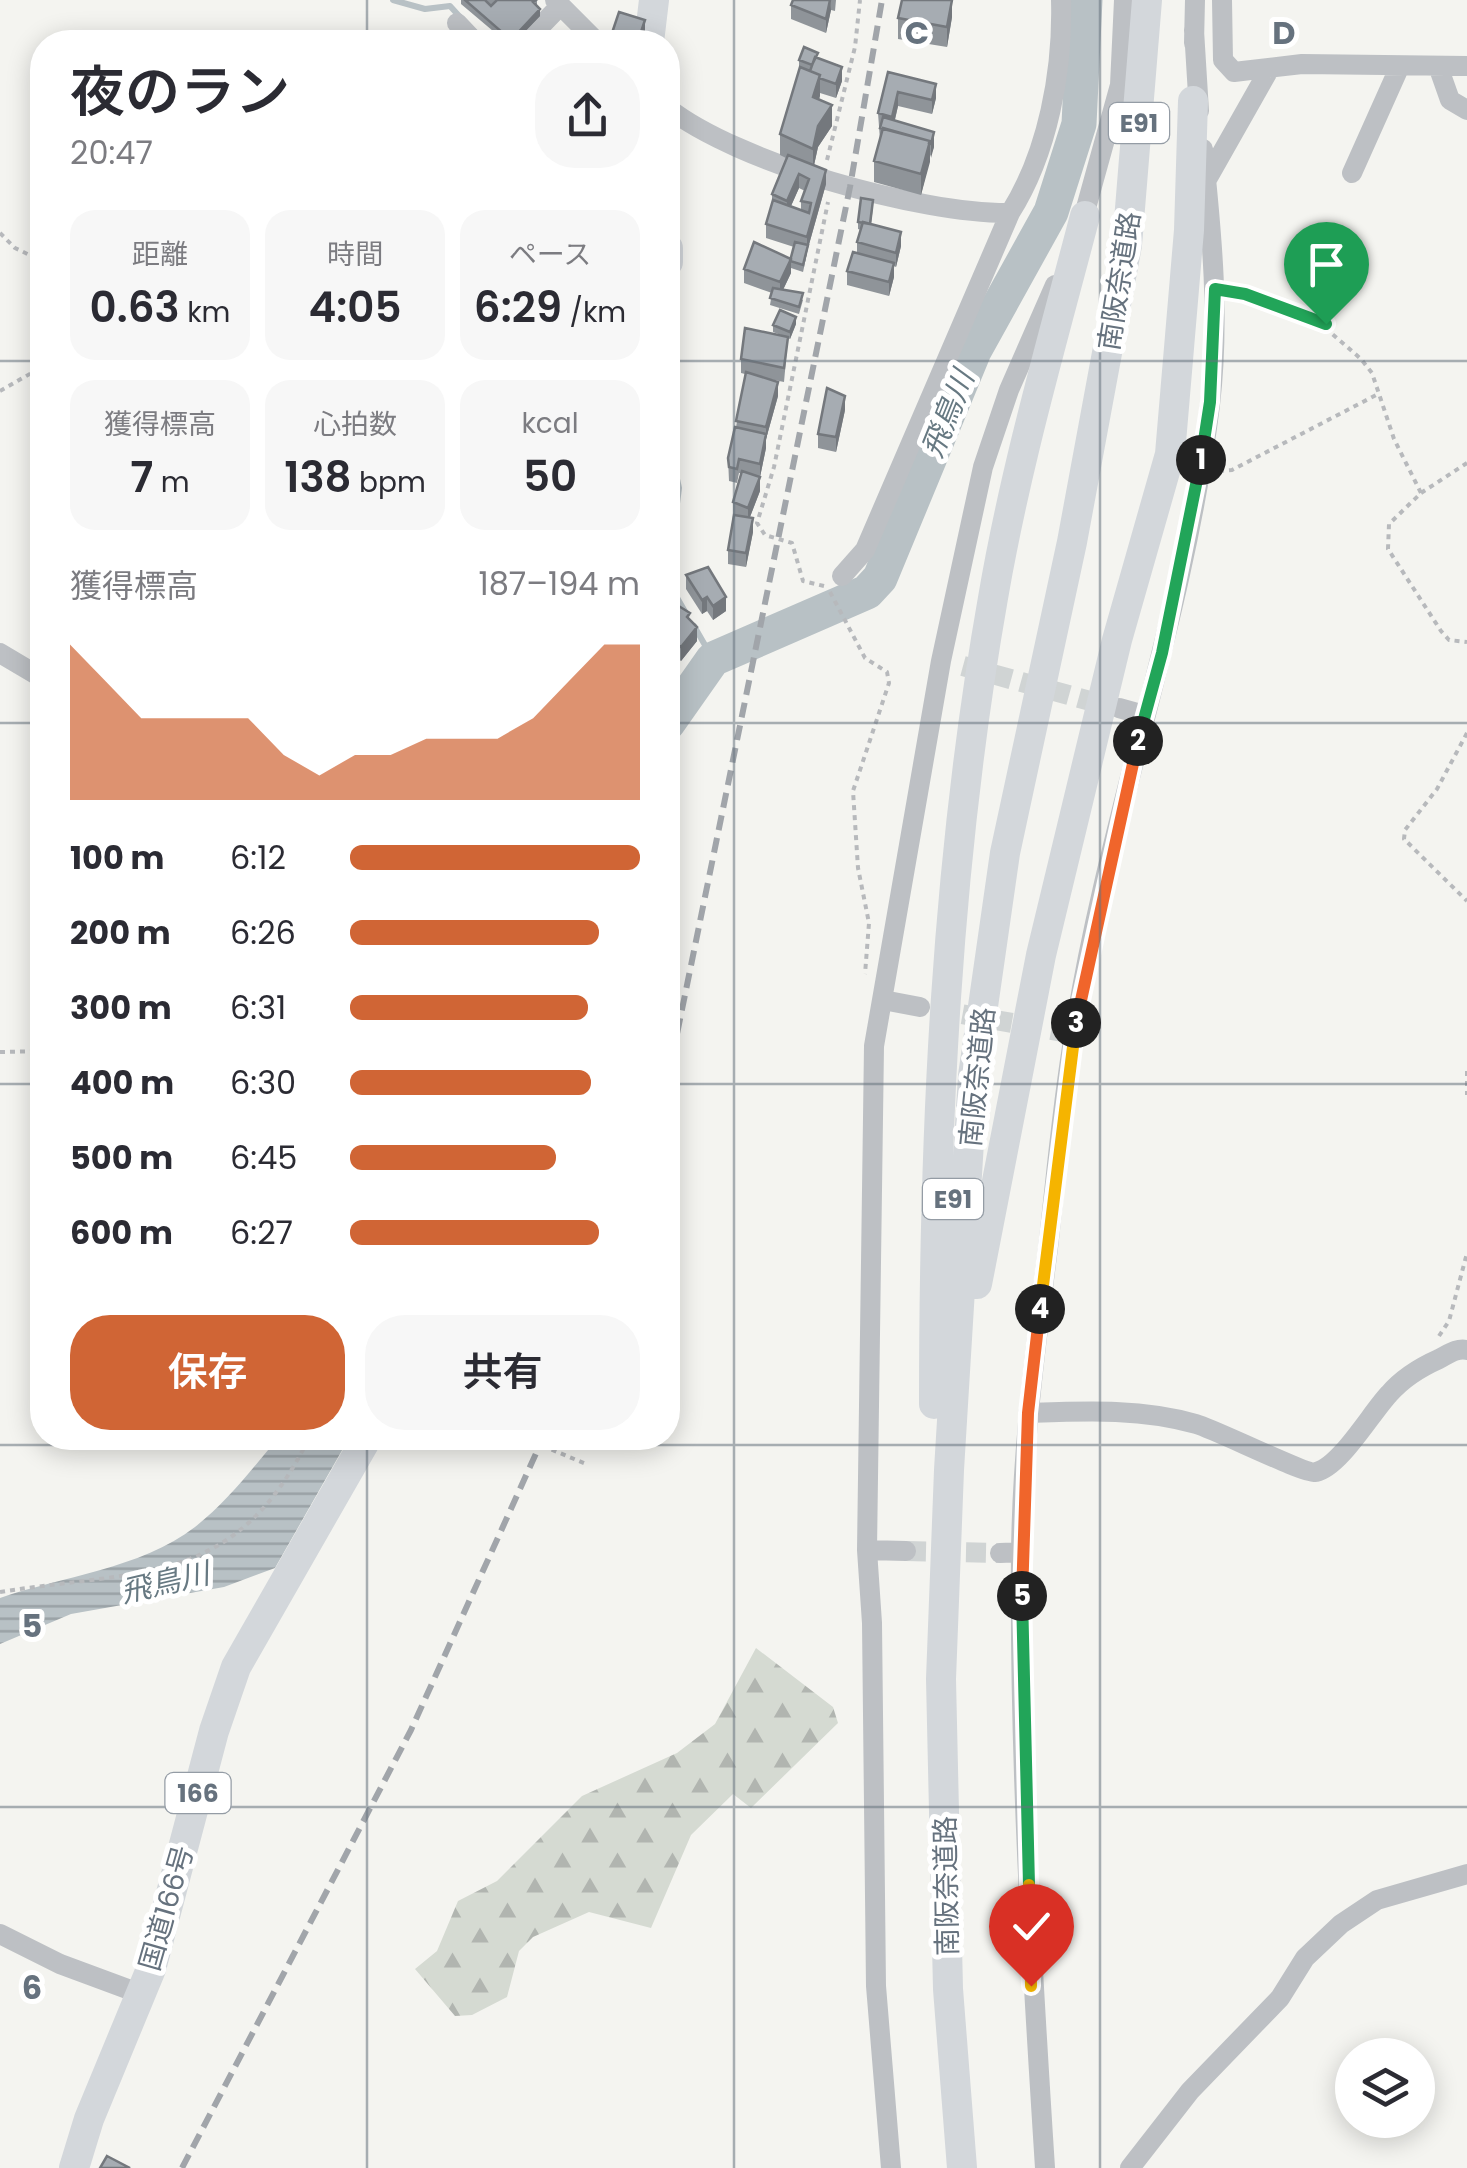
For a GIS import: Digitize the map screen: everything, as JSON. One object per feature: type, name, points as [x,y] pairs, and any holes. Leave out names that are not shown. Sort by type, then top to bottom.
[{"type":"highway","points":[[650,30],[654,0]]},
{"type":"highway","name":"南阪奈道路","points":[[1121,244],[1137,0]]},
{"type":"highway","name":"南阪奈道路","points":[[950,2168],[933,1989],[930,1651],[973,1076],[1005,853],[1072,542],[1121,244],[1147,0]]},
{"type":"highway","points":[[942,1467],[994,1181],[1041,954],[1117,640],[1170,454],[1189,230],[1192,101]]},
{"type":"highway","points":[[942,1467],[934,1264],[942,1048],[959,830],[993,596],[1039,392],[1085,216]]},
{"type":"highway","name":"国道166号","points":[[74,2168],[89,2119],[140,1994],[236,1668],[360,1450]]},
{"type":"highway","name":"南阪奈道路","points":[[942,1467],[941,1680],[948,1989],[962,2168]]},
{"type":"street","points":[[835,582],[865,550],[1010,213],[1034,176],[1062,30],[1061,0]]},
{"type":"street","points":[[891,2168],[876,1986],[872,1622],[867,1550],[874,1046],[941,660],[982,467],[1009,390],[1085,216],[1120,85],[1124,0]]},
{"type":"street","points":[[1192,101],[1195,0]]},
{"type":"street","points":[[1222,0],[1223,60],[1234,72],[1350,63],[1399,68],[1467,66]]},
{"type":"street","points":[[534,30],[557,4],[584,30]]},
{"type":"street","points":[[458,23],[464,30]]},
{"type":"street","points":[[1046,2168],[1031,1986],[1010,1553],[1074,1034],[1144,715],[1162,653],[1210,402],[1215,289],[1194,30]]},
{"type":"street","points":[[1438,66],[1450,100],[1467,110]]},
{"type":"street","points":[[1206,182],[1270,68]]},
{"type":"street","points":[[1352,173],[1399,68]]},
{"type":"street","points":[[680,116],[699,129],[827,181],[969,213],[1010,213]]},
{"type":"street","points":[[0,653],[30,671]]},
{"type":"street","points":[[941,660],[963,666]]},
{"type":"street","points":[[1119,708],[1144,715]]},
{"type":"street","points":[[883,1000],[920,1007]]},
{"type":"street","points":[[1028,1413],[1111,1411],[1194,1423],[1276,1455],[1302,1472],[1316,1472],[1330,1465],[1391,1390],[1458,1352]]},
{"type":"street","points":[[867,1550],[906,1550]]},
{"type":"street","points":[[1130,2168],[1190,2091],[1280,1998],[1305,1958],[1341,1924],[1377,1900],[1467,1874]]},
{"type":"street","points":[[0,1934],[60,1964],[140,1994]]},
{"type":"path","points":[[860,0],[774,466],[758,524],[765,536],[792,543],[803,581],[823,587],[835,582],[865,658],[887,672],[889,683],[853,792],[858,868],[869,923],[865,975]]},
{"type":"path","points":[[0,232],[15,248],[30,255]]},
{"type":"path","points":[[1215,289],[1245,294],[1326,324],[1372,373],[1394,438],[1421,493]]},
{"type":"path","points":[[0,391],[30,374]]},
{"type":"path","points":[[1199,472],[1232,470],[1380,393]]},
{"type":"path","points":[[1467,463],[1421,493],[1389,524],[1388,549],[1449,640],[1467,642]]},
{"type":"path","points":[[1467,733],[1437,789],[1405,830],[1404,839],[1467,901]]},
{"type":"path","points":[[0,1052],[30,1051]]},
{"type":"path","points":[[1467,1071],[1467,1095]]},
{"type":"path","points":[[1458,1352],[1437,1348],[1436,1340],[1450,1321],[1467,1252]]},
{"type":"path","points":[[0,1592],[184,1564],[222,1547],[252,1522],[288,1480],[303,1450]]},
{"type":"path","points":[[553,1450],[586,1464]]},
{"type":"green space","points":[[756,1648],[833,1707],[838,1723],[751,1808],[733,1794],[691,1835],[651,1928],[589,1912],[533,1937],[519,1951],[507,1997],[472,2015],[455,2016],[415,1969],[437,1951],[458,1901],[497,1881],[582,1796],[677,1753],[715,1724]]},
{"type":"water","points":[[268,1450],[342,1450],[275,1568],[224,1587],[71,1614],[0,1644],[0,1598],[150,1553],[195,1527],[239,1485]]},
{"type":"building","points":[[465,0],[485,0],[491,6],[497,0],[536,0],[533,2],[540,9],[520,30],[500,30]]},
{"type":"building","points":[[793,0],[830,0],[826,19],[791,5]]},
{"type":"building","points":[[902,0],[952,0],[947,27],[898,18]]},
{"type":"building","points":[[619,12],[645,20],[642,30],[613,30]]},
{"type":"building","points":[[804,47],[818,53],[812,65],[799,60]]},
{"type":"building","points":[[815,57],[842,67],[836,84],[810,71]]},
{"type":"building","points":[[800,67],[820,75],[813,97],[832,105],[818,126],[813,149],[780,134]]},
{"type":"building","points":[[888,72],[936,84],[932,100],[898,92],[892,117],[878,113]]},
{"type":"building","points":[[883,117],[934,132],[931,144],[880,128]]},
{"type":"building","points":[[883,128],[930,141],[921,174],[874,161]]},
{"type":"building","points":[[788,155],[826,170],[807,237],[766,224],[773,200],[809,213],[811,203],[801,201],[809,179],[799,174],[787,201],[772,194]]},
{"type":"building","points":[[861,198],[873,200],[870,224],[858,222]]},
{"type":"building","points":[[863,222],[901,232],[896,253],[857,242]]},
{"type":"building","points":[[754,242],[791,259],[780,282],[744,269]]},
{"type":"building","points":[[795,242],[808,245],[803,265],[790,261]]},
{"type":"building","points":[[853,252],[894,263],[889,282],[847,271]]},
{"type":"building","points":[[773,288],[803,293],[799,307],[770,298]]},
{"type":"building","points":[[780,310],[796,317],[790,332],[773,325]]},
{"type":"building","points":[[745,328],[788,337],[784,368],[741,359]]},
{"type":"building","points":[[746,372],[778,382],[766,427],[736,421]]},
{"type":"building","points":[[827,388],[845,396],[836,437],[818,434]]},
{"type":"building","points":[[735,427],[766,434],[760,464],[739,459],[737,469],[729,467]]},
{"type":"building","points":[[742,471],[760,477],[748,508],[733,502]]},
{"type":"building","points":[[734,515],[753,518],[746,553],[728,550]]},
{"type":"building","points":[[708,567],[726,597],[713,606],[707,597],[702,600],[686,575]]},
{"type":"building","points":[[680,607],[690,613],[687,617],[697,627],[681,647]]},
{"type":"building","points":[[107,2156],[130,2168],[100,2168]]},
{"type":"waterway","points":[[393,0],[425,9],[450,6],[460,17]]},
{"type":"waterway","name":"飛鳥川","points":[[680,706],[713,659],[867,592],[880,578],[974,351],[1051,212],[1079,124],[1085,0]]},
{"type":"waterway","points":[[680,603],[687,615]]},
{"type":"waterway","points":[[694,626],[713,659]]},
{"type":"tunnel","points":[[963,666],[1112,707]]},
{"type":"tunnel","points":[[933,1009],[1074,1034]]},
{"type":"tunnel","points":[[906,1551],[1000,1553]]},
{"type":"railway","points":[[680,1019],[850,187],[882,0]]},
{"type":"railway","points":[[182,2168],[411,1730],[538,1450]]},
{"type":"route","points":[[1031,1986],[1021,1552],[1028,1413],[1074,1034],[1104,882],[1162,653],[1200,469],[1210,402],[1215,289],[1245,294],[1326,324]]}]
